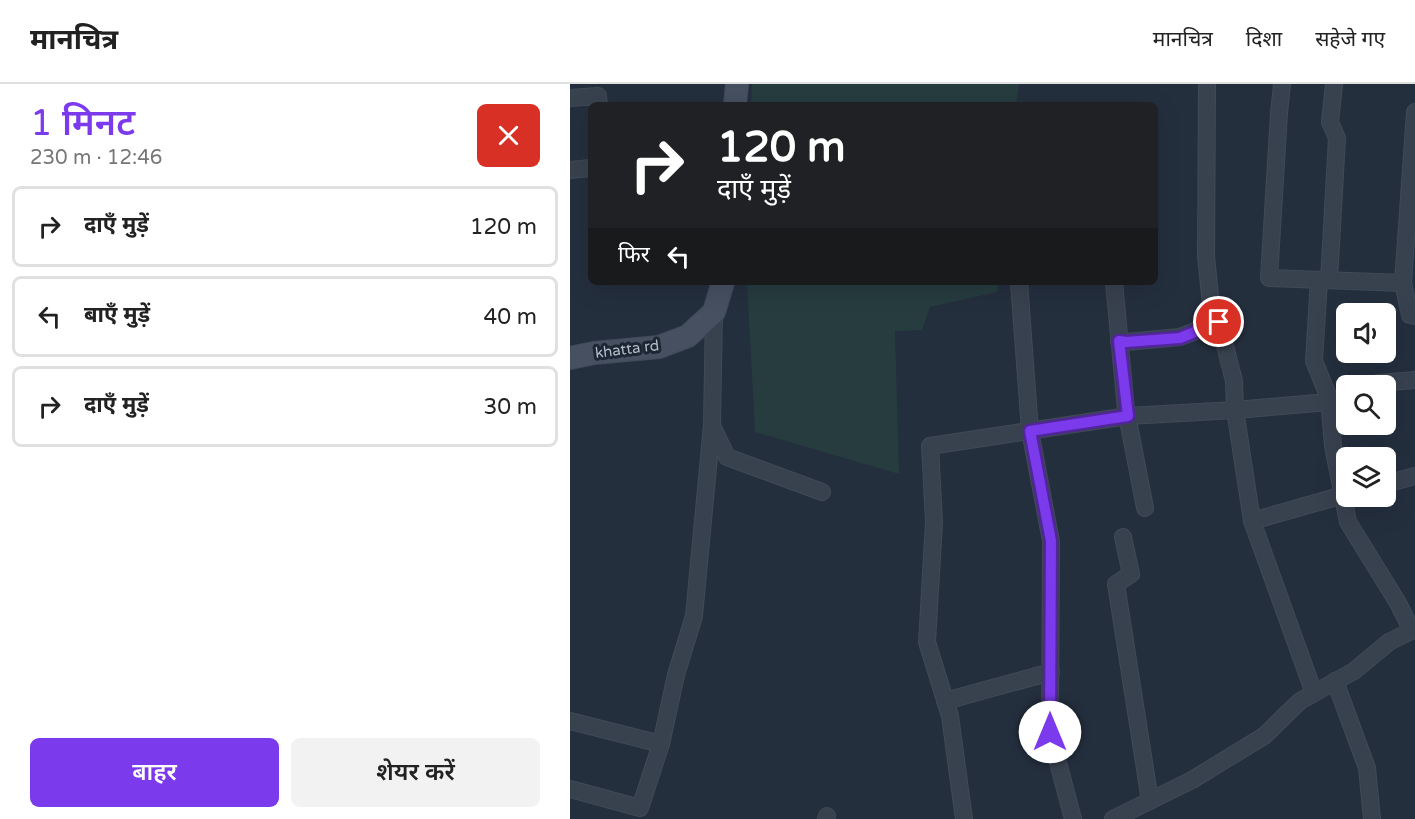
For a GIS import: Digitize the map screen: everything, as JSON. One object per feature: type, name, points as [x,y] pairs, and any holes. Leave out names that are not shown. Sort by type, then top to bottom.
[{"type":"street","points":[[735,102],[737,84]]},
{"type":"street","points":[[1207,84],[1206,256],[1213,325]]},
{"type":"street","points":[[1282,84],[1269,278],[1403,283]]},
{"type":"street","points":[[1334,84],[1330,122],[1337,138],[1314,361],[1329,398],[1336,458]]},
{"type":"street","points":[[570,98],[598,96],[599,102]]},
{"type":"street","points":[[1415,112],[1403,283],[1410,315],[1415,316]]},
{"type":"street","points":[[570,170],[588,168]]},
{"type":"street","points":[[570,789],[639,813],[661,744],[676,675],[694,616],[712,425],[714,312],[722,285]]},
{"type":"street","points":[[1019,285],[1030,431],[1051,541],[1050,732],[1073,819]]},
{"type":"street","points":[[1114,285],[1128,416],[1145,508]]},
{"type":"street","name":"khatta rd","points":[[570,358],[594,353],[659,347],[688,336],[714,312]]},
{"type":"street","points":[[1119,341],[1180,338],[1219,322],[1234,381],[1235,410],[1252,521],[1314,693]]},
{"type":"street","points":[[1396,382],[1415,380]]},
{"type":"street","points":[[964,819],[950,716],[927,642],[934,522],[930,446],[1128,416],[1235,410],[1329,402],[1336,399]]},
{"type":"street","points":[[712,425],[727,457],[822,492]]},
{"type":"street","points":[[1396,481],[1415,476]]},
{"type":"street","points":[[1252,521],[1336,498]]},
{"type":"street","points":[[1113,819],[1192,780],[1264,736],[1300,701],[1354,671],[1389,642],[1413,630],[1348,522],[1346,507]]},
{"type":"street","points":[[1123,537],[1131,574],[1116,584],[1150,801]]},
{"type":"street","points":[[945,701],[1050,672]]},
{"type":"street","points":[[1335,681],[1367,768],[1372,819]]},
{"type":"street","points":[[570,721],[661,744]]},
{"type":"green space","points":[[752,84],[1019,84],[1016,102],[751,102]]},
{"type":"green space","points":[[747,285],[998,285],[997,292],[930,307],[922,330],[895,331],[899,474],[755,432]]},
{"type":"route","points":[[1050,732],[1051,541],[1030,431],[1128,416],[1119,341],[1180,338],[1219,322]]}]
